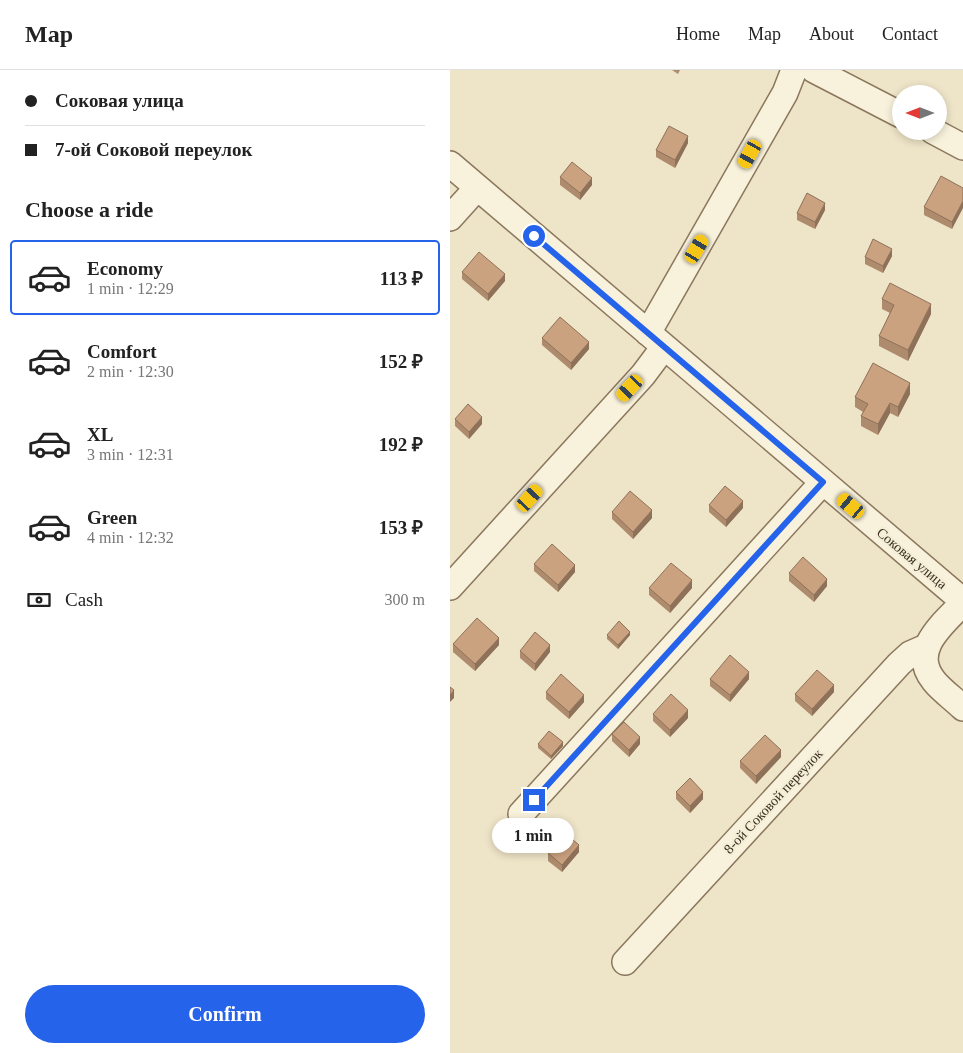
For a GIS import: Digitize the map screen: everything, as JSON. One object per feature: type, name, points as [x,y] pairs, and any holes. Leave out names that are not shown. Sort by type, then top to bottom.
[{"type":"street","points":[[450,587],[642,375],[656,340],[735,183],[785,93],[794,70]]},
{"type":"street","points":[[814,70],[892,110]]},
{"type":"street","points":[[948,139],[963,147]]},
{"type":"street","name":"Соковая улица","points":[[450,164],[963,602]]},
{"type":"street","points":[[450,218],[477,188]]},
{"type":"street","points":[[521,814],[823,482]]},
{"type":"street","points":[[963,602],[926,647],[925,664],[934,680],[963,708]]},
{"type":"street","name":"8-ой Соковой переулок","points":[[625,962],[899,664],[910,654],[926,647]]},
{"type":"building","points":[[669,126],[688,136],[675,160],[656,150]]},
{"type":"building","points":[[572,162],[592,178],[580,193],[560,177]]},
{"type":"building","points":[[941,176],[963,188],[963,201],[952,222],[924,207]]},
{"type":"building","points":[[807,193],[825,203],[815,222],[797,213]]},
{"type":"building","points":[[873,239],[892,249],[883,266],[865,257]]},
{"type":"building","points":[[479,252],[505,274],[488,294],[462,272]]},
{"type":"building","points":[[890,283],[931,304],[908,350],[879,336],[894,305],[882,299]]},
{"type":"building","points":[[560,317],[589,342],[571,363],[542,338]]},
{"type":"building","points":[[873,363],[910,383],[898,407],[890,403],[878,424],[861,416],[868,404],[855,397]]},
{"type":"building","points":[[468,404],[482,417],[469,432],[455,419]]},
{"type":"building","points":[[725,486],[743,501],[726,520],[709,505]]},
{"type":"building","points":[[630,491],[652,510],[633,532],[612,512]]},
{"type":"building","points":[[552,544],[575,565],[558,585],[534,564]]},
{"type":"building","points":[[803,557],[827,579],[814,595],[789,573]]},
{"type":"building","points":[[671,563],[692,580],[670,606],[649,588]]},
{"type":"building","points":[[477,618],[499,638],[475,664],[453,644]]},
{"type":"building","points":[[619,621],[630,632],[618,645],[607,635]]},
{"type":"building","points":[[535,632],[550,645],[535,664],[520,651]]},
{"type":"building","points":[[730,655],[749,672],[730,695],[710,679]]},
{"type":"building","points":[[817,670],[834,685],[812,709],[795,694]]},
{"type":"building","points":[[561,674],[584,695],[569,712],[546,692]]},
{"type":"building","points":[[450,687],[454,690],[450,695]]},
{"type":"building","points":[[671,694],[688,710],[670,730],[653,714]]},
{"type":"building","points":[[624,722],[640,737],[629,750],[612,734]]},
{"type":"building","points":[[549,731],[563,742],[551,756],[538,744]]},
{"type":"building","points":[[765,735],[781,750],[756,776],[740,761]]},
{"type":"building","points":[[690,778],[703,792],[690,806],[676,792]]},
{"type":"building","points":[[565,833],[579,845],[562,865],[548,853]]},
{"type":"route","points":[[534,236],[823,482],[534,800]]}]
